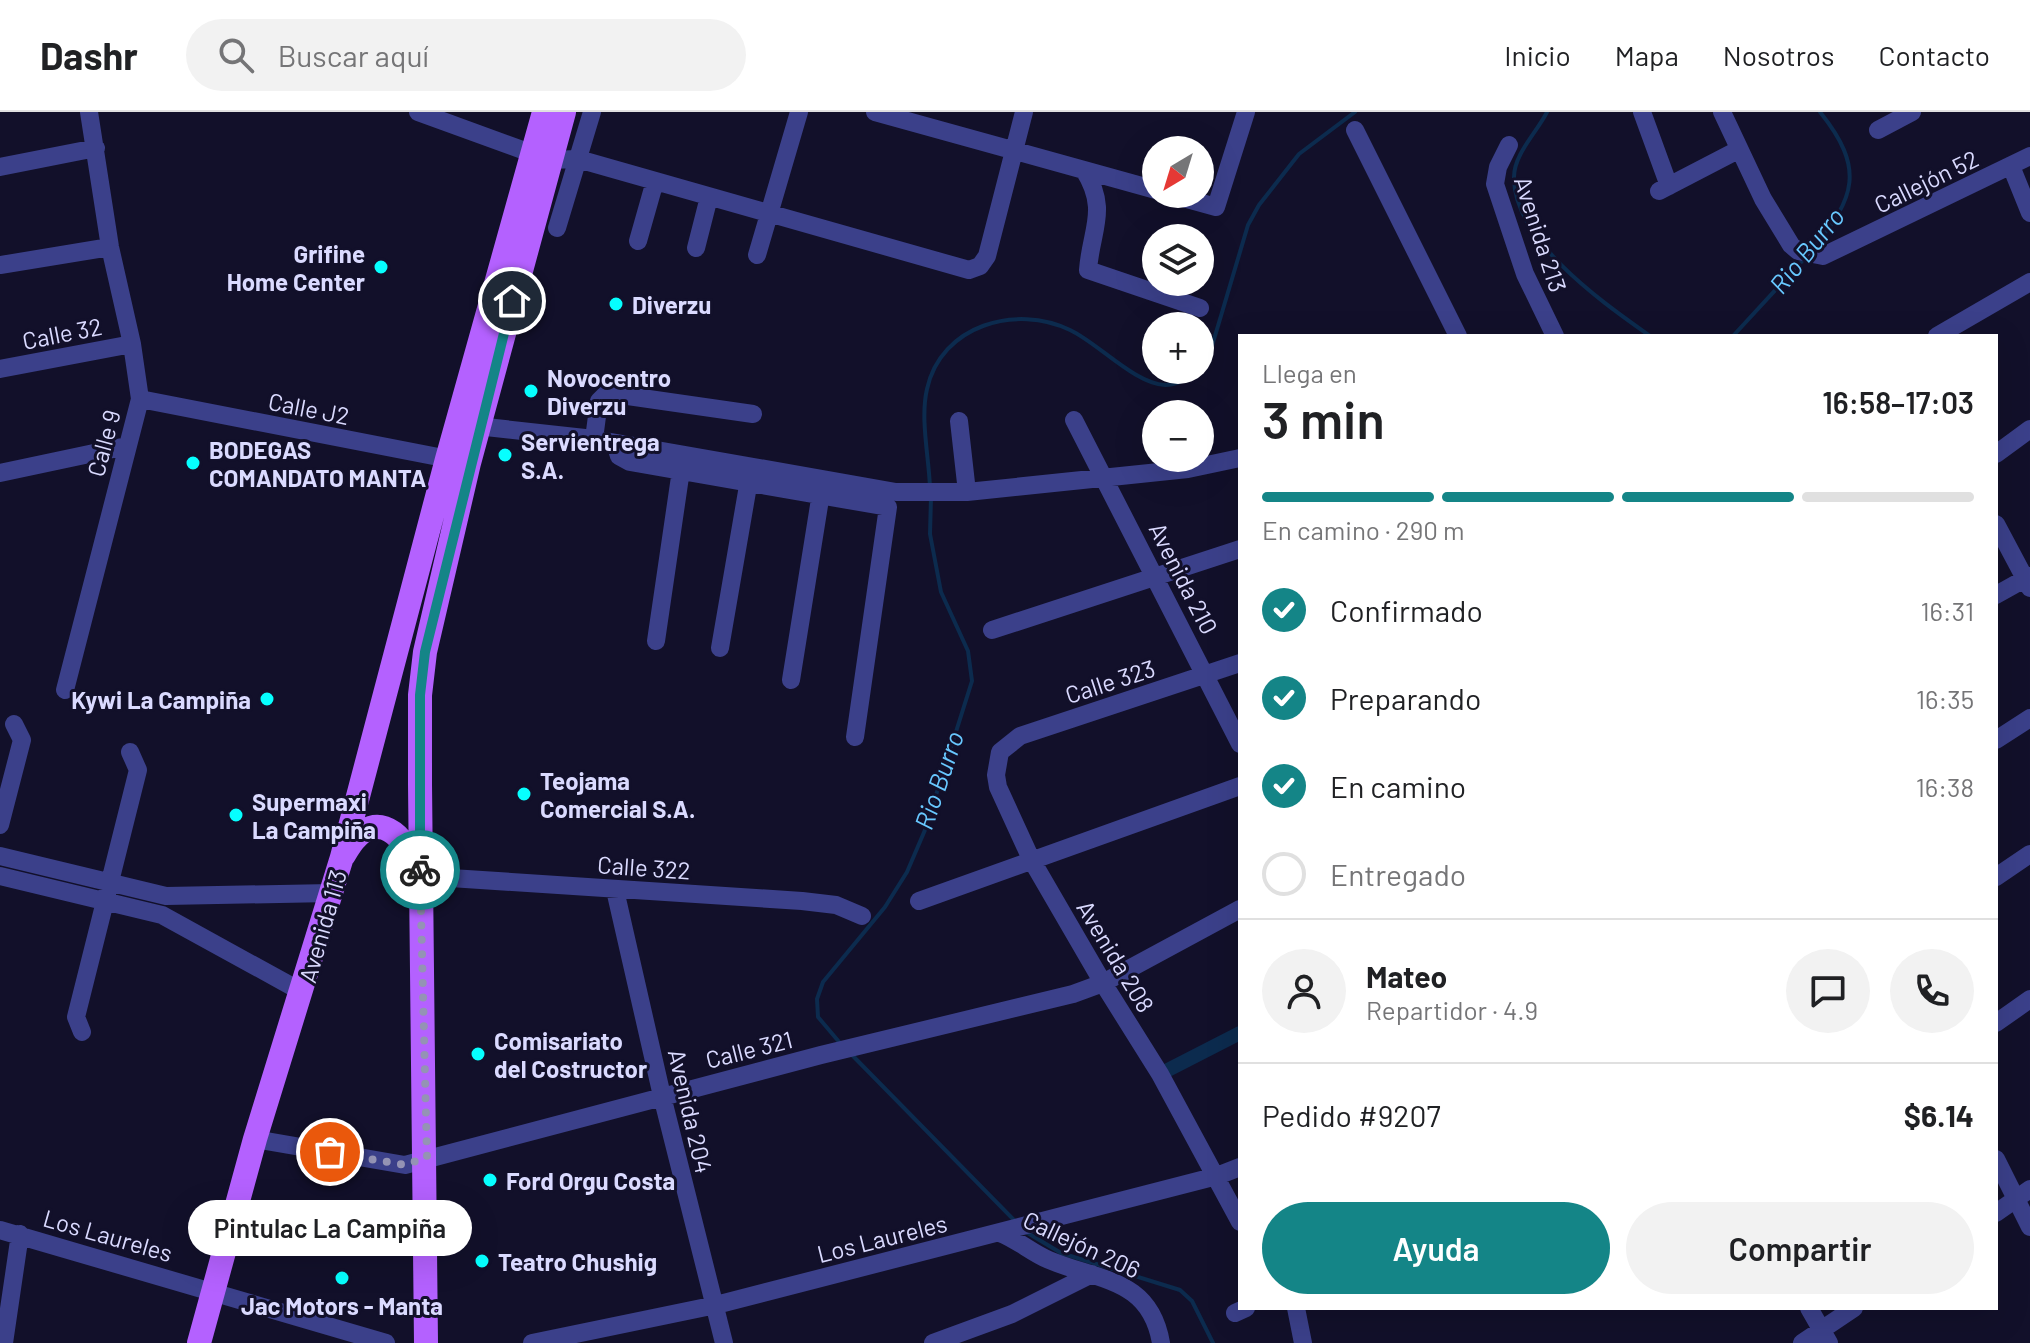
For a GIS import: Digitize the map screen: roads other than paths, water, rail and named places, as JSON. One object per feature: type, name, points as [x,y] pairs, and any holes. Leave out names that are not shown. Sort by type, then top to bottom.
[{"type":"main road","points":[[426,1343],[427,1157],[420,876],[420,695],[458,461],[540,157],[544,112]]},
{"type":"main road","points":[[540,157],[564,112]]},
{"type":"main road","name":"Avenida 113","points":[[199,1343],[255,1139],[302,992],[458,461]]},
{"type":"main road","points":[[342,857],[363,833],[375,828],[389,829],[406,842],[420,876]]},
{"type":"street","name":"Calle 9","points":[[65,690],[140,399],[132,344],[110,247],[89,112]]},
{"type":"street","points":[[418,112],[540,157],[578,159],[963,269],[975,269],[987,256],[1024,112]]},
{"type":"street","points":[[557,228],[592,112]]},
{"type":"street","points":[[757,255],[799,112]]},
{"type":"street","points":[[875,112],[1142,186]]},
{"type":"street","points":[[1214,206],[1246,112]]},
{"type":"street","points":[[1642,112],[1664,188],[1738,150],[1722,112]]},
{"type":"street","points":[[1878,130],[1912,112]]},
{"type":"street","points":[[1355,130],[1457,334]]},
{"type":"street","name":"Avenida 213","points":[[1509,145],[1498,167],[1495,184],[1525,274],[1554,334]]},
{"type":"street","points":[[0,167],[96,148]]},
{"type":"street","name":"Callejón 52","points":[[1738,150],[1775,221],[1798,251],[1823,256],[2030,156]]},
{"type":"street","points":[[2011,166],[2030,213]]},
{"type":"street","points":[[1084,170],[1098,200],[1099,217],[1088,270],[1200,308]]},
{"type":"street","points":[[638,241],[655,181]]},
{"type":"street","points":[[696,248],[709,197]]},
{"type":"street","points":[[0,265],[110,247]]},
{"type":"street","points":[[1940,334],[1981,307],[2030,282]]},
{"type":"street","name":"Calle 32","points":[[0,369],[132,344]]},
{"type":"street","points":[[594,439],[599,401],[607,393],[753,414]]},
{"type":"street","name":"Calle J2","points":[[140,399],[458,461]]},
{"type":"street","name":"Avenida 210","points":[[1074,420],[1238,740]]},
{"type":"street","points":[[959,421],[967,492]]},
{"type":"street","points":[[468,425],[594,439],[896,492],[967,492],[1188,469],[1238,458]]},
{"type":"street","points":[[1998,453],[2030,429]]},
{"type":"street","points":[[615,443],[619,456],[630,462],[882,504],[890,511],[855,737]]},
{"type":"street","points":[[0,473],[127,446]]},
{"type":"street","points":[[656,641],[681,470]]},
{"type":"street","points":[[720,648],[749,480]]},
{"type":"street","points":[[791,680],[821,493]]},
{"type":"street","points":[[1998,528],[2028,581],[1998,594]]},
{"type":"street","points":[[992,630],[1238,550]]},
{"type":"street","name":"Calle 323","points":[[1000,752],[1020,736],[1238,664]]},
{"type":"street","points":[[1998,739],[2030,718]]},
{"type":"street","points":[[0,825],[22,740],[14,724]]},
{"type":"street","points":[[82,1032],[76,1017],[138,770],[130,752]]},
{"type":"street","name":"Avenida 208","points":[[1000,752],[996,775],[998,787],[1031,859],[1158,1071],[1238,1218]]},
{"type":"street","points":[[919,901],[1238,787]]},
{"type":"street","points":[[1998,876],[2030,854]]},
{"type":"street","points":[[0,856],[107,892],[162,915],[302,992]]},
{"type":"street","points":[[0,876],[107,892],[180,896],[331,893]]},
{"type":"street","name":"Calle 322","points":[[420,876],[802,901],[836,905],[862,916]]},
{"type":"street","name":"Avenida 204","points":[[615,890],[662,1096],[724,1343]]},
{"type":"street","points":[[174,922],[180,896]]},
{"type":"street","name":"Calle 321","points":[[255,1139],[405,1165],[821,1055],[1036,1005],[1103,983],[1238,910]]},
{"type":"street","points":[[1998,1022],[2030,999]]},
{"type":"street","points":[[1998,1164],[2014,1201],[2030,1227]]},
{"type":"street","name":"Los Laureles","points":[[532,1343],[716,1305],[1217,1176],[1238,1168]]},
{"type":"street","points":[[1998,1212],[2030,1189]]},
{"type":"street","name":"Los Laureles","points":[[0,1230],[386,1343]]},
{"type":"street","name":"Callejón 206","points":[[1006,1231],[1047,1259],[1134,1290],[1151,1309],[1161,1343]]},
{"type":"street","points":[[4,1343],[20,1234]]},
{"type":"street","points":[[933,1343],[1012,1314],[1092,1274]]},
{"type":"street","points":[[1296,1310],[1303,1343]]},
{"type":"street","points":[[1810,1310],[1825,1337]]},
{"type":"street","points":[[1802,1343],[1825,1337],[1852,1310]]},
{"type":"waterway","name":"Rio Burro","points":[[1214,339],[1248,225],[1259,205],[1299,154],[1355,112]]},
{"type":"waterway","name":"Rio Burro","points":[[1547,112],[1515,168],[1518,201],[1528,224],[1545,247],[1587,289],[1647,334]]},
{"type":"waterway","name":"Rio Burro","points":[[1812,249],[1838,214],[1849,182],[1844,150],[1820,112]]},
{"type":"waterway","name":"Rio Burro","points":[[1735,334],[1804,259]]},
{"type":"waterway","name":"Rio Burro","points":[[930,488],[925,425],[927,389],[935,367],[948,349],[964,335],[1005,320],[1049,322],[1081,336],[1142,378]]},
{"type":"waterway","name":"Rio Burro","points":[[1159,384],[1174,384]]},
{"type":"waterway","name":"Rio Burro","points":[[840,1043],[818,1017],[817,999],[823,982],[885,907],[907,872],[925,830],[972,681],[968,651],[941,592],[930,534],[931,497]]},
{"type":"waterway","points":[[1160,1074],[1238,1034]]},
{"type":"waterway","name":"Rio Burro","points":[[852,1055],[1017,1223]]},
{"type":"waterway","name":"Rio Burro","points":[[1026,1232],[1061,1253],[1180,1290],[1192,1301],[1213,1343]]},
{"type":"place","name":"Grifine Home Center","points":[[381,267]]},
{"type":"place","name":"Diverzu","points":[[616,304]]},
{"type":"place","name":"Novocentro Diverzu","points":[[531,391]]},
{"type":"place","name":"Servientrega S.A.","points":[[505,455]]},
{"type":"place","name":"BODEGAS COMANDATO MANTA","points":[[193,463]]},
{"type":"place","name":"Kywi La Campiña","points":[[267,699]]},
{"type":"place","name":"Teojama Comercial S.A.","points":[[524,794]]},
{"type":"place","name":"Supermaxi La Campiña","points":[[236,815]]},
{"type":"place","name":"Comisariato del Costructor","points":[[478,1054]]},
{"type":"place","name":"Pintulac La Campiña","points":[[330,1152]]},
{"type":"place","name":"Ford Orgu Costa","points":[[490,1180]]},
{"type":"place","name":"Teatro Chushig","points":[[482,1261]]},
{"type":"place","name":"Jac Motors - Manta","points":[[342,1278]]}]
